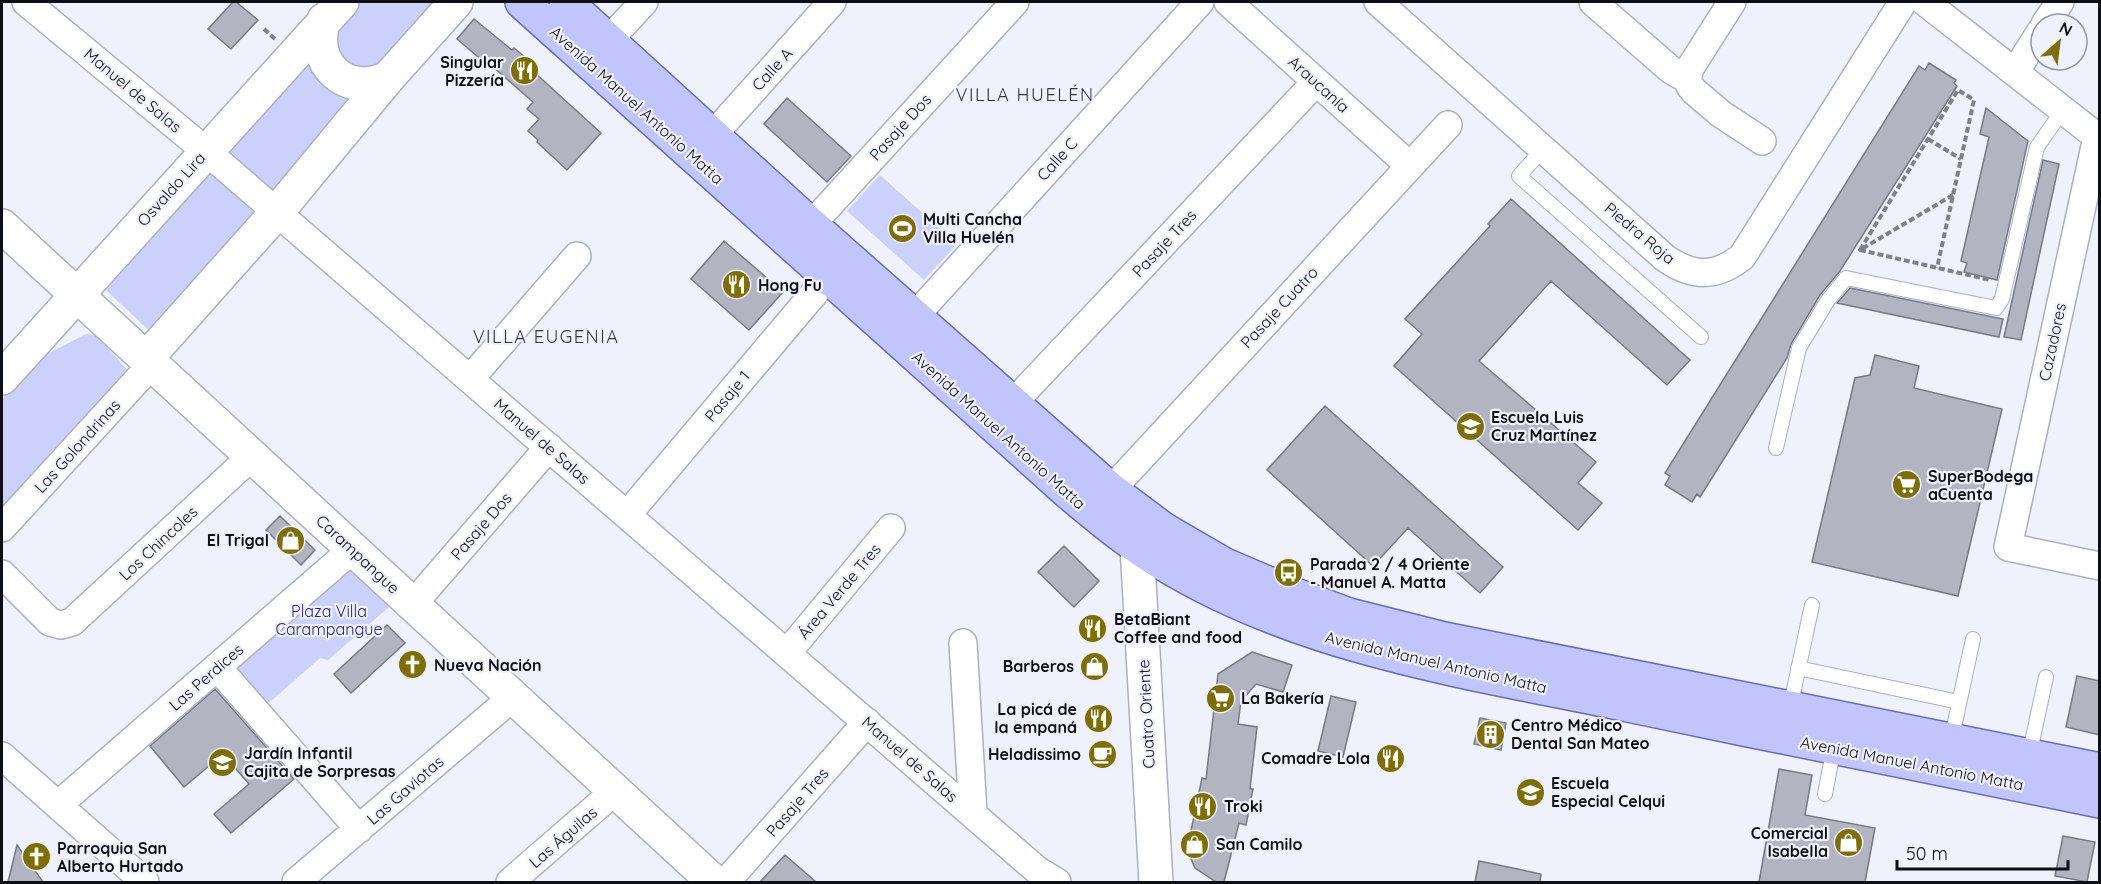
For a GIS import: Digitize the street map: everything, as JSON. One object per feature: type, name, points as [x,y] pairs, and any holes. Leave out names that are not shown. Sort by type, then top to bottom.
[{"type":"main road","name":"Avenida Manuel Antonio Matta","points":[[522,2],[1068,492],[1137,546],[1194,581],[1237,602],[1312,632],[1364,648],[1656,711],[2100,801]]},
{"type":"main road","name":"Avenida Manuel Antonio Matta","points":[[566,2],[811,225],[1119,497],[1162,529],[1210,558],[1293,594],[1349,615],[1444,639],[2100,770]]},
{"type":"main road","points":[[1119,497],[1134,523],[1137,546]]},
{"type":"street","points":[[149,362],[388,78],[456,2]]},
{"type":"street","points":[[608,41],[644,2]]},
{"type":"street","name":"Calle A","points":[[712,136],[832,2]]},
{"type":"street","name":"Pasaje Dos","points":[[811,225],[1014,2]]},
{"type":"street","name":"Calle C","points":[[914,317],[1200,2]]},
{"type":"street","name":"Araucanía","points":[[1228,2],[1410,166]]},
{"type":"street","name":"Piedra Roja","points":[[1378,2],[1674,264],[1683,269],[1705,273],[1724,269],[1742,257],[1903,2]]},
{"type":"street","points":[[1593,2],[1671,70],[1687,79],[1694,91],[1721,114],[1762,141]]},
{"type":"street","points":[[1687,79],[1690,68],[1732,2]]},
{"type":"street","points":[[1925,2],[2098,138]]},
{"type":"street","name":"Manuel de Salas","points":[[45,7],[206,151],[1037,870],[1057,882]]},
{"type":"street","points":[[333,11],[320,41],[321,52],[332,71],[349,82],[360,84],[379,82],[388,78]]},
{"type":"street","name":"Osvaldo Lira","points":[[2,378],[333,11]]},
{"type":"street","points":[[2015,72],[2029,50]]},
{"type":"street","name":"Pasaje Tres","points":[[1012,404],[1316,82]]},
{"type":"street","name":"Pasaje Cuatro","points":[[1119,497],[1448,125]]},
{"type":"street","name":"Cazadores","points":[[2098,138],[2008,547],[2100,566]]},
{"type":"street","name":"Carampangue","points":[[2,226],[714,882]]},
{"type":"street","points":[[470,379],[577,256]]},
{"type":"street","name":"Pasaje 1","points":[[627,515],[828,277]]},
{"type":"street","points":[[30,346],[80,321],[109,324]]},
{"type":"street","name":"Las Golondrinas","points":[[2,528],[149,362]]},
{"type":"street","name":"Pasaje Dos","points":[[413,604],[549,447]]},
{"type":"street","name":"Los Chincoles","points":[[2,574],[45,618],[61,625],[72,622],[252,456]]},
{"type":"street","name":"Área Verde Tres","points":[[787,653],[891,528]]},
{"type":"street","name":"Cuatro Oriente","points":[[1137,546],[1156,882]]},
{"type":"street","name":"Las Perdices","points":[[58,805],[353,549]]},
{"type":"street","points":[[963,642],[973,813]]},
{"type":"street","points":[[217,667],[359,829]]},
{"type":"street","name":"Las Gaviotas","points":[[296,882],[513,697]]},
{"type":"street","name":"Pasaje Tres","points":[[726,882],[867,722]]},
{"type":"street","points":[[2,756],[145,882]]},
{"type":"street","name":"Las Águilas","points":[[510,882],[615,791]]},
{"type":"lane","points":[[1776,448],[1799,348],[1828,300],[1846,278],[1996,308],[1999,305],[2037,147],[2063,110]]},
{"type":"lane","points":[[1543,148],[1519,176],[1701,337]]},
{"type":"lane","points":[[1790,708],[1812,605]]},
{"type":"lane","points":[[1951,741],[1973,639]]},
{"type":"lane","points":[[1798,668],[1959,702]]},
{"type":"lane","points":[[2029,756],[2046,677]]},
{"type":"lane","points":[[1825,794],[1834,747]]},
{"type":"path","points":[[1860,250],[1958,90],[1974,100],[1937,268]]},
{"type":"path","points":[[1928,140],[1961,159]]},
{"type":"path","points":[[1860,250],[1953,195]]},
{"type":"path","points":[[1860,250],[1992,281]]},
{"type":"green space","points":[[361,2],[446,2],[155,336],[106,290]]},
{"type":"green space","name":"Multi Cancha Villa Huelén","points":[[880,175],[957,244],[924,280],[847,211]]},
{"type":"green space","points":[[86,334],[97,336],[129,372],[2,519],[2,399],[43,356]]},
{"type":"green space","name":"Plaza Villa Carampangue","points":[[350,561],[390,606],[328,660],[320,658],[263,708],[228,668]]},
{"type":"building","points":[[233,2],[258,20],[231,49],[208,29]]},
{"type":"building","points":[[474,19],[538,68],[534,72],[601,133],[567,170],[528,131],[539,119],[527,109],[533,102],[457,39]]},
{"type":"building","points":[[1929,63],[1956,80],[1954,83],[1957,86],[1840,271],[1820,295],[1791,344],[1787,358],[1700,497],[1697,494],[1692,502],[1665,485],[1670,476],[1665,473],[1919,66],[1925,70]]},
{"type":"building","points":[[787,98],[851,156],[827,182],[764,124]]},
{"type":"building","points":[[1986,108],[2028,141],[1997,280],[1964,272],[1967,263],[1961,261],[1989,137],[1980,134]]},
{"type":"building","points":[[2043,160],[2059,164],[2021,340],[2004,337]]},
{"type":"building","points":[[1511,199],[1690,360],[1667,385],[1551,281],[1479,361],[1596,462],[1578,483],[1602,503],[1578,530],[1394,366],[1422,334],[1405,319],[1490,226],[1488,224]]},
{"type":"building","name":"Hong Fu","points":[[724,241],[783,292],[749,330],[691,279]]},
{"type":"building","points":[[1850,288],[2003,319],[1999,337],[1837,303]]},
{"type":"building","name":"SuperBodega aCuenta","points":[[1875,355],[1919,366],[1914,388],[2002,409],[1958,596],[1812,562],[1855,378],[1870,375]]},
{"type":"building","points":[[1325,406],[1503,567],[1480,593],[1408,528],[1373,566],[1267,470]]},
{"type":"building","name":"El Trigal","points":[[280,516],[315,550],[301,565],[266,530]]},
{"type":"building","points":[[1064,546],[1099,581],[1074,607],[1038,572]]},
{"type":"building","points":[[387,625],[405,643],[351,693],[334,674]]},
{"type":"building","points":[[1252,652],[1292,665],[1283,692],[1256,684],[1241,701],[1238,724],[1257,727],[1250,789],[1253,789],[1246,825],[1239,823],[1224,882],[1216,882],[1195,868],[1187,850],[1202,778],[1206,779],[1218,674]]},
{"type":"building","points":[[2077,676],[2100,681],[2100,735],[2066,727]]},
{"type":"building","name":"Jardín Infantil Cajita de Sorpresas","points":[[215,689],[294,779],[231,833],[214,814],[249,784],[223,754],[184,787],[150,746]]},
{"type":"building","points":[[1331,696],[1356,702],[1343,757],[1318,751]]},
{"type":"building","name":"Centro Médico Dental San Mateo","points":[[1480,718],[1506,723],[1501,750],[1474,744]]},
{"type":"building","points":[[1779,769],[1812,775],[1805,815],[1875,828],[1865,882],[1759,882]]},
{"type":"building","points":[[2063,836],[2095,842],[2087,882],[2055,876]]},
{"type":"building","points":[[17,845],[43,882],[8,882]]},
{"type":"building","points":[[785,855],[816,882],[760,882]]},
{"type":"building","points":[[1479,861],[1541,874],[1540,882],[1475,882]]},
{"type":"place","name":"Singular Pizzería","points":[[525,71]]},
{"type":"place","name":"Multi Cancha Villa Huelén","points":[[902,228]]},
{"type":"place","name":"Hong Fu","points":[[737,285]]},
{"type":"place","name":"Escuela Luis Cruz Martínez","points":[[1470,426]]},
{"type":"place","name":"SuperBodega aCuenta","points":[[1907,485]]},
{"type":"place","name":"El Trigal","points":[[290,540]]},
{"type":"place","name":"Parada 2 / 4 Oriente - Manuel A. Matta","points":[[1289,573]]},
{"type":"place","name":"BetaBiant Coffee and food","points":[[1093,628]]},
{"type":"place","name":"Nueva Nación","points":[[413,665]]},
{"type":"place","name":"Barberos","points":[[1095,666]]},
{"type":"place","name":"La Bakería","points":[[1220,698]]},
{"type":"place","name":"La picá de la empaná","points":[[1098,718]]},
{"type":"place","name":"Centro Médico Dental San Mateo","points":[[1490,734]]},
{"type":"place","name":"Heladissimo","points":[[1102,754]]},
{"type":"place","name":"Comadre Lola","points":[[1391,758]]},
{"type":"place","name":"Jardín Infantil Cajita de Sorpresas","points":[[223,762]]},
{"type":"place","name":"Escuela Especial Celqui","points":[[1530,792]]},
{"type":"place","name":"Troki","points":[[1203,806]]},
{"type":"place","name":"Comercial Isabella","points":[[1849,842]]},
{"type":"place","name":"San Camilo","points":[[1195,844]]},
{"type":"place","name":"Parroquia San Alberto Hurtado","points":[[36,857]]},
{"type":"district","name":"VILLA HUELÉN","points":[[1025,95]]},
{"type":"district","name":"VILLA EUGENIA","points":[[546,337]]}]
